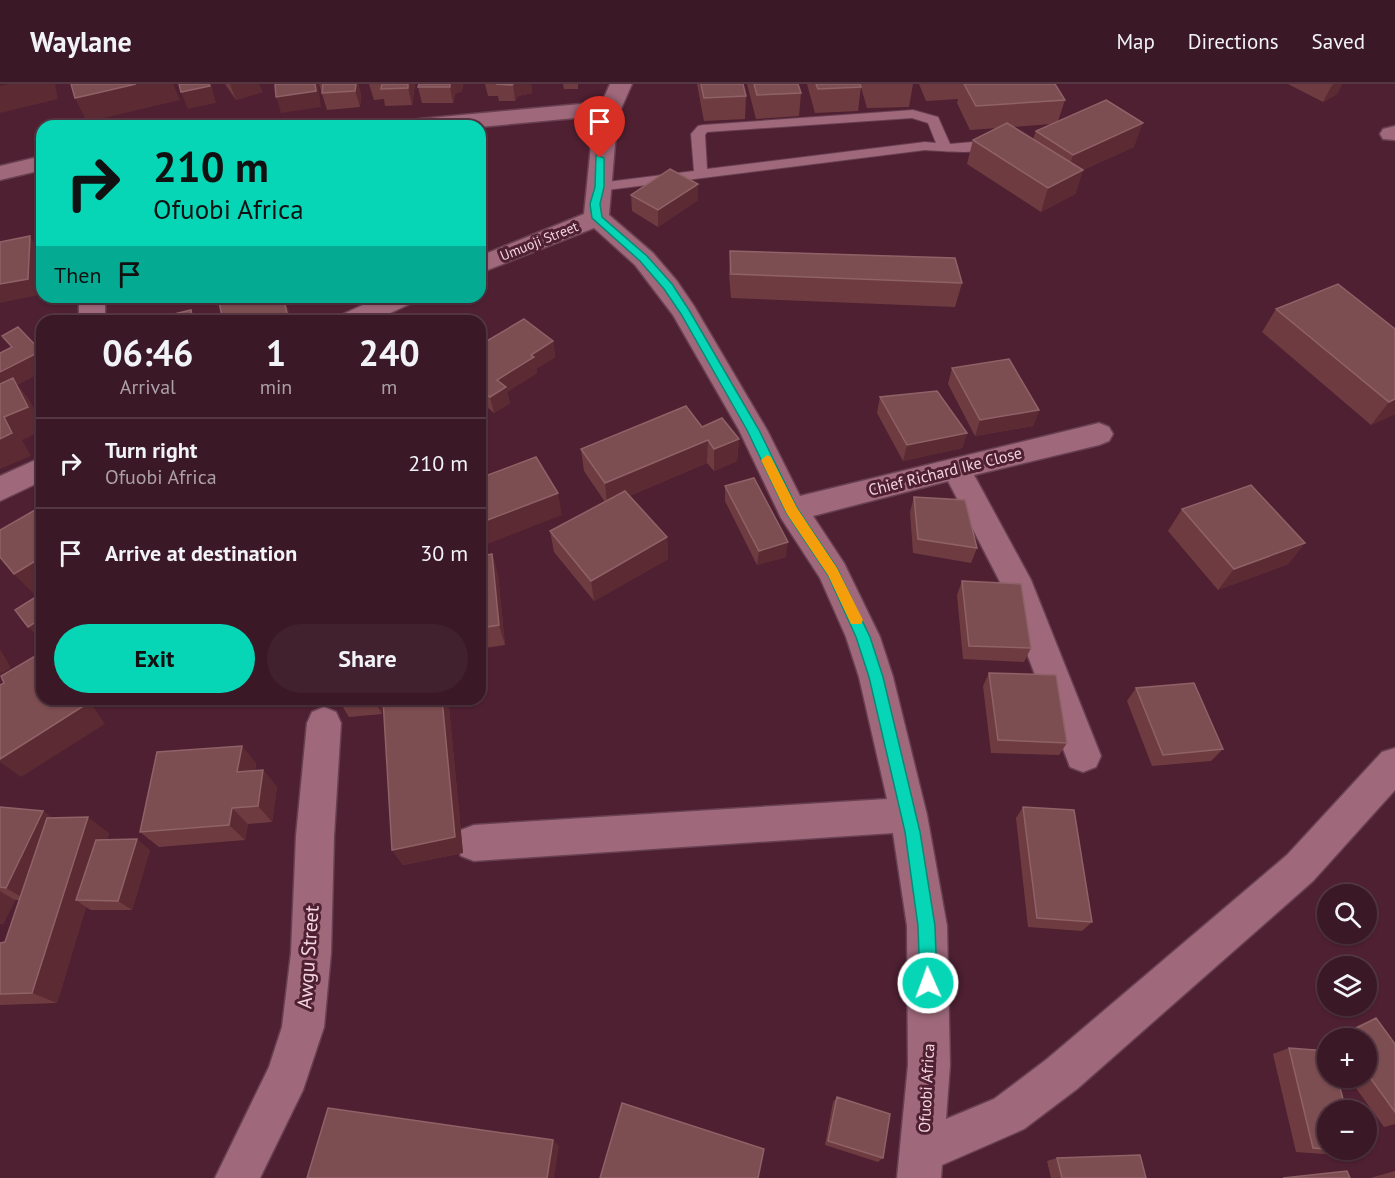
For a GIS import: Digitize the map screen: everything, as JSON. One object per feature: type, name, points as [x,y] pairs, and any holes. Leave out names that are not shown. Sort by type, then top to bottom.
[{"type":"street","points":[[458,120],[615,96],[600,158],[598,202]]},
{"type":"street","points":[[0,173],[36,164]]},
{"type":"street","name":"Umuoji Street","points":[[486,262],[598,202]]},
{"type":"street","name":"Ofuobi Africa","points":[[598,202],[668,287],[685,312],[753,430],[792,510],[833,572],[863,637],[876,677],[909,815],[919,865],[927,937],[929,1065],[921,1165]]},
{"type":"street","points":[[363,315],[390,303]]},
{"type":"street","name":"Chief Richard Ike Close","points":[[792,510],[1099,434]]},
{"type":"street","points":[[956,468],[1015,580],[1083,756]]},
{"type":"street","points":[[0,490],[36,471]]},
{"type":"street","name":"Awgu Street","points":[[237,1178],[288,1075],[303,1027],[311,953],[315,836],[324,723]]},
{"type":"street","points":[[921,1165],[1010,1113],[1062,1074],[1300,868],[1395,764]]},
{"type":"street","points":[[474,843],[909,815]]},
{"type":"lane","points":[[701,175],[698,134],[703,129],[713,127],[913,114],[933,120],[945,147]]},
{"type":"lane","points":[[598,202],[701,175],[925,146],[957,148],[1009,142]]},
{"type":"building","points":[[71,84],[136,84],[75,98]]},
{"type":"building","points":[[179,84],[209,84],[210,86],[181,92]]},
{"type":"building","points":[[275,84],[315,84],[316,91],[276,97]]},
{"type":"building","points":[[323,84],[356,84],[355,91],[322,93]]},
{"type":"building","points":[[382,84],[408,84],[408,88],[381,89]]},
{"type":"building","points":[[419,84],[450,84],[450,87],[418,87]]},
{"type":"building","points":[[701,84],[743,84],[746,96],[704,98]]},
{"type":"building","points":[[754,84],[798,84],[801,93],[757,95]]},
{"type":"building","points":[[816,84],[860,84],[861,87],[818,89]]},
{"type":"building","points":[[964,84],[1055,84],[1065,100],[976,106]]},
{"type":"building","points":[[1106,100],[1143,123],[1073,155],[1036,131]]},
{"type":"building","points":[[1007,123],[1083,170],[1048,188],[973,140]]},
{"type":"building","points":[[670,169],[698,184],[658,210],[631,195]]},
{"type":"building","points":[[30,236],[28,279],[0,284],[0,242]]},
{"type":"building","points":[[730,251],[955,258],[962,283],[731,274]]},
{"type":"building","points":[[1338,284],[1395,329],[1395,399],[1389,402],[1276,309]]},
{"type":"building","points":[[219,303],[284,303],[288,315],[222,315]]},
{"type":"building","points":[[191,310],[192,315],[170,315]]},
{"type":"building","points":[[524,319],[553,341],[531,355],[534,357],[497,380],[506,387],[490,397],[486,394],[486,341]]},
{"type":"building","points":[[18,327],[36,346],[36,354],[0,372],[0,353],[12,347],[2,336]]},
{"type":"building","points":[[1009,359],[1039,410],[980,420],[952,368]]},
{"type":"building","points":[[13,378],[28,407],[4,417],[12,433],[0,439],[0,384]]},
{"type":"building","points":[[937,391],[967,433],[907,445],[880,397]]},
{"type":"building","points":[[686,406],[702,427],[722,418],[739,439],[714,449],[708,440],[605,483],[581,449]]},
{"type":"building","points":[[536,457],[558,493],[486,521],[486,476]]},
{"type":"building","points":[[754,478],[788,542],[759,551],[725,486]]},
{"type":"building","points":[[1251,485],[1305,543],[1234,569],[1182,509]]},
{"type":"building","points":[[625,491],[667,537],[591,581],[550,531]]},
{"type":"building","points":[[914,497],[965,500],[977,548],[918,539]]},
{"type":"building","points":[[36,509],[36,561],[14,574],[0,557],[0,530]]},
{"type":"building","points":[[492,554],[499,625],[486,627],[486,555]]},
{"type":"building","points":[[962,581],[1021,584],[1031,648],[969,646]]},
{"type":"building","points":[[36,597],[36,622],[28,627],[15,610]]},
{"type":"building","points":[[36,656],[36,705],[85,705],[0,759],[0,685],[4,683],[1,676]]},
{"type":"building","points":[[989,673],[1056,675],[1067,743],[998,740]]},
{"type":"building","points":[[1194,683],[1223,749],[1163,755],[1136,688]]},
{"type":"building","points":[[383,705],[443,705],[455,837],[392,850]]},
{"type":"building","points":[[242,746],[237,772],[263,770],[258,806],[232,808],[229,825],[140,832],[157,752]]},
{"type":"building","points":[[0,807],[43,811],[6,888],[0,887]]},
{"type":"building","points":[[1023,807],[1074,810],[1092,922],[1037,918]]},
{"type":"building","points":[[88,817],[32,993],[0,994],[0,943],[5,942],[47,818]]},
{"type":"building","points":[[137,839],[118,901],[76,900],[96,840]]},
{"type":"building","points":[[1376,1018],[1395,1044],[1395,1112],[1377,1087],[1377,1028],[1357,1028]]},
{"type":"building","points":[[1289,1048],[1317,1050],[1317,1088],[1340,1088],[1343,1100],[1317,1100],[1317,1148],[1313,1148]]},
{"type":"building","points":[[837,1097],[890,1114],[883,1158],[828,1141]]},
{"type":"building","points":[[622,1103],[764,1149],[758,1178],[600,1178]]},
{"type":"building","points":[[328,1108],[553,1140],[547,1178],[307,1178]]},
{"type":"building","points":[[1140,1155],[1146,1178],[1062,1178],[1057,1158]]},
{"type":"building","points":[[1347,1171],[1350,1178],[1283,1178]]},
{"type":"slow traffic","points":[[767,460],[792,510],[833,572],[856,620]]},
{"type":"route","points":[[600,158],[599,187],[595,204],[597,218],[644,259],[668,287],[685,312],[753,430],[792,510],[833,572],[863,637],[876,677],[913,832],[927,926],[928,983]]}]
